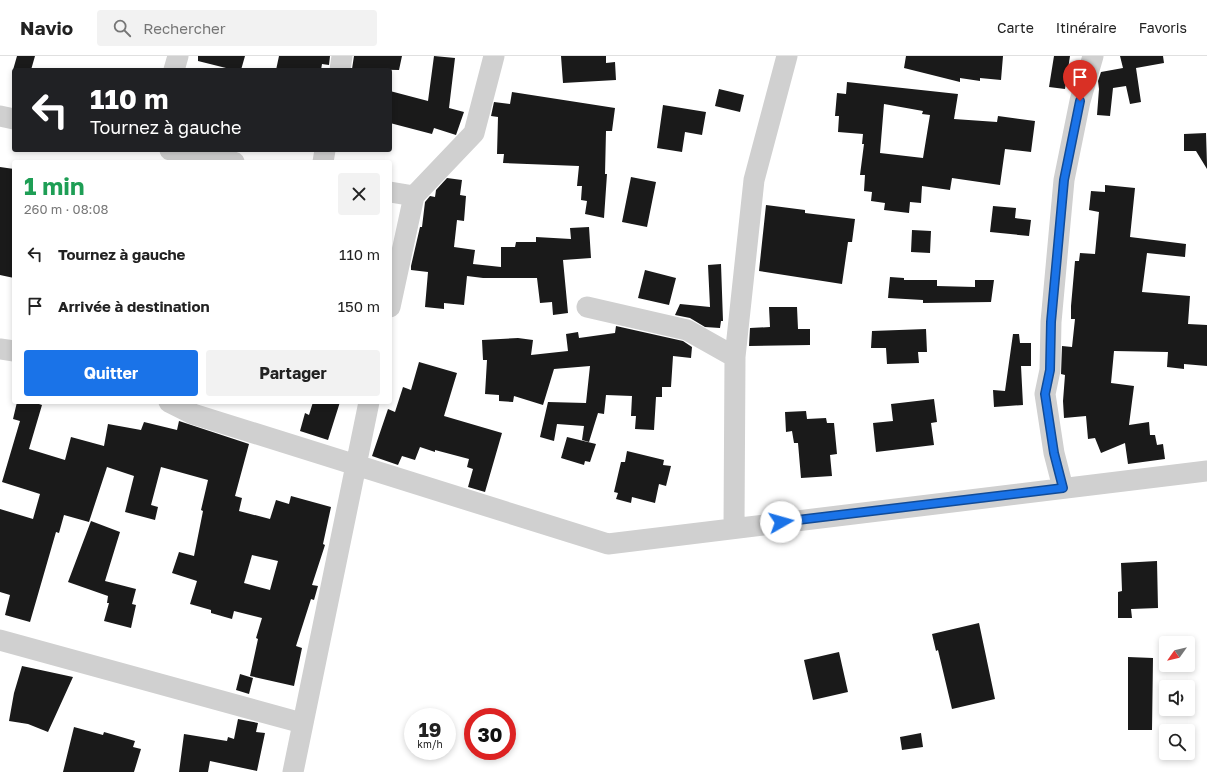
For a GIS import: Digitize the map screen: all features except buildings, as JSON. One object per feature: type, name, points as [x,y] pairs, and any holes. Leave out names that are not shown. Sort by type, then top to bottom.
[{"type":"street","points":[[175,68],[178,56]]},
{"type":"street","points":[[340,68],[342,56]]},
{"type":"street","points":[[392,298],[414,196],[474,133],[494,56]]},
{"type":"street","points":[[734,528],[735,357],[754,180],[788,56]]},
{"type":"street","points":[[1063,488],[1054,453],[1045,394],[1050,370],[1051,322],[1064,180],[1080,101],[1093,56]]},
{"type":"street","points":[[0,116],[12,119]]},
{"type":"street","points":[[181,152],[223,160]]},
{"type":"street","points":[[392,192],[414,196]]},
{"type":"street","points":[[587,307],[687,330],[735,357]]},
{"type":"street","points":[[0,349],[12,351]]},
{"type":"street","points":[[173,404],[193,414],[608,544],[1207,471]]},
{"type":"street","points":[[292,772],[369,404]]},
{"type":"street","points":[[0,640],[302,723]]},
{"type":"route","points":[[781,522],[1063,488],[1054,453],[1045,394],[1050,370],[1051,322],[1064,180],[1080,101]]}]
